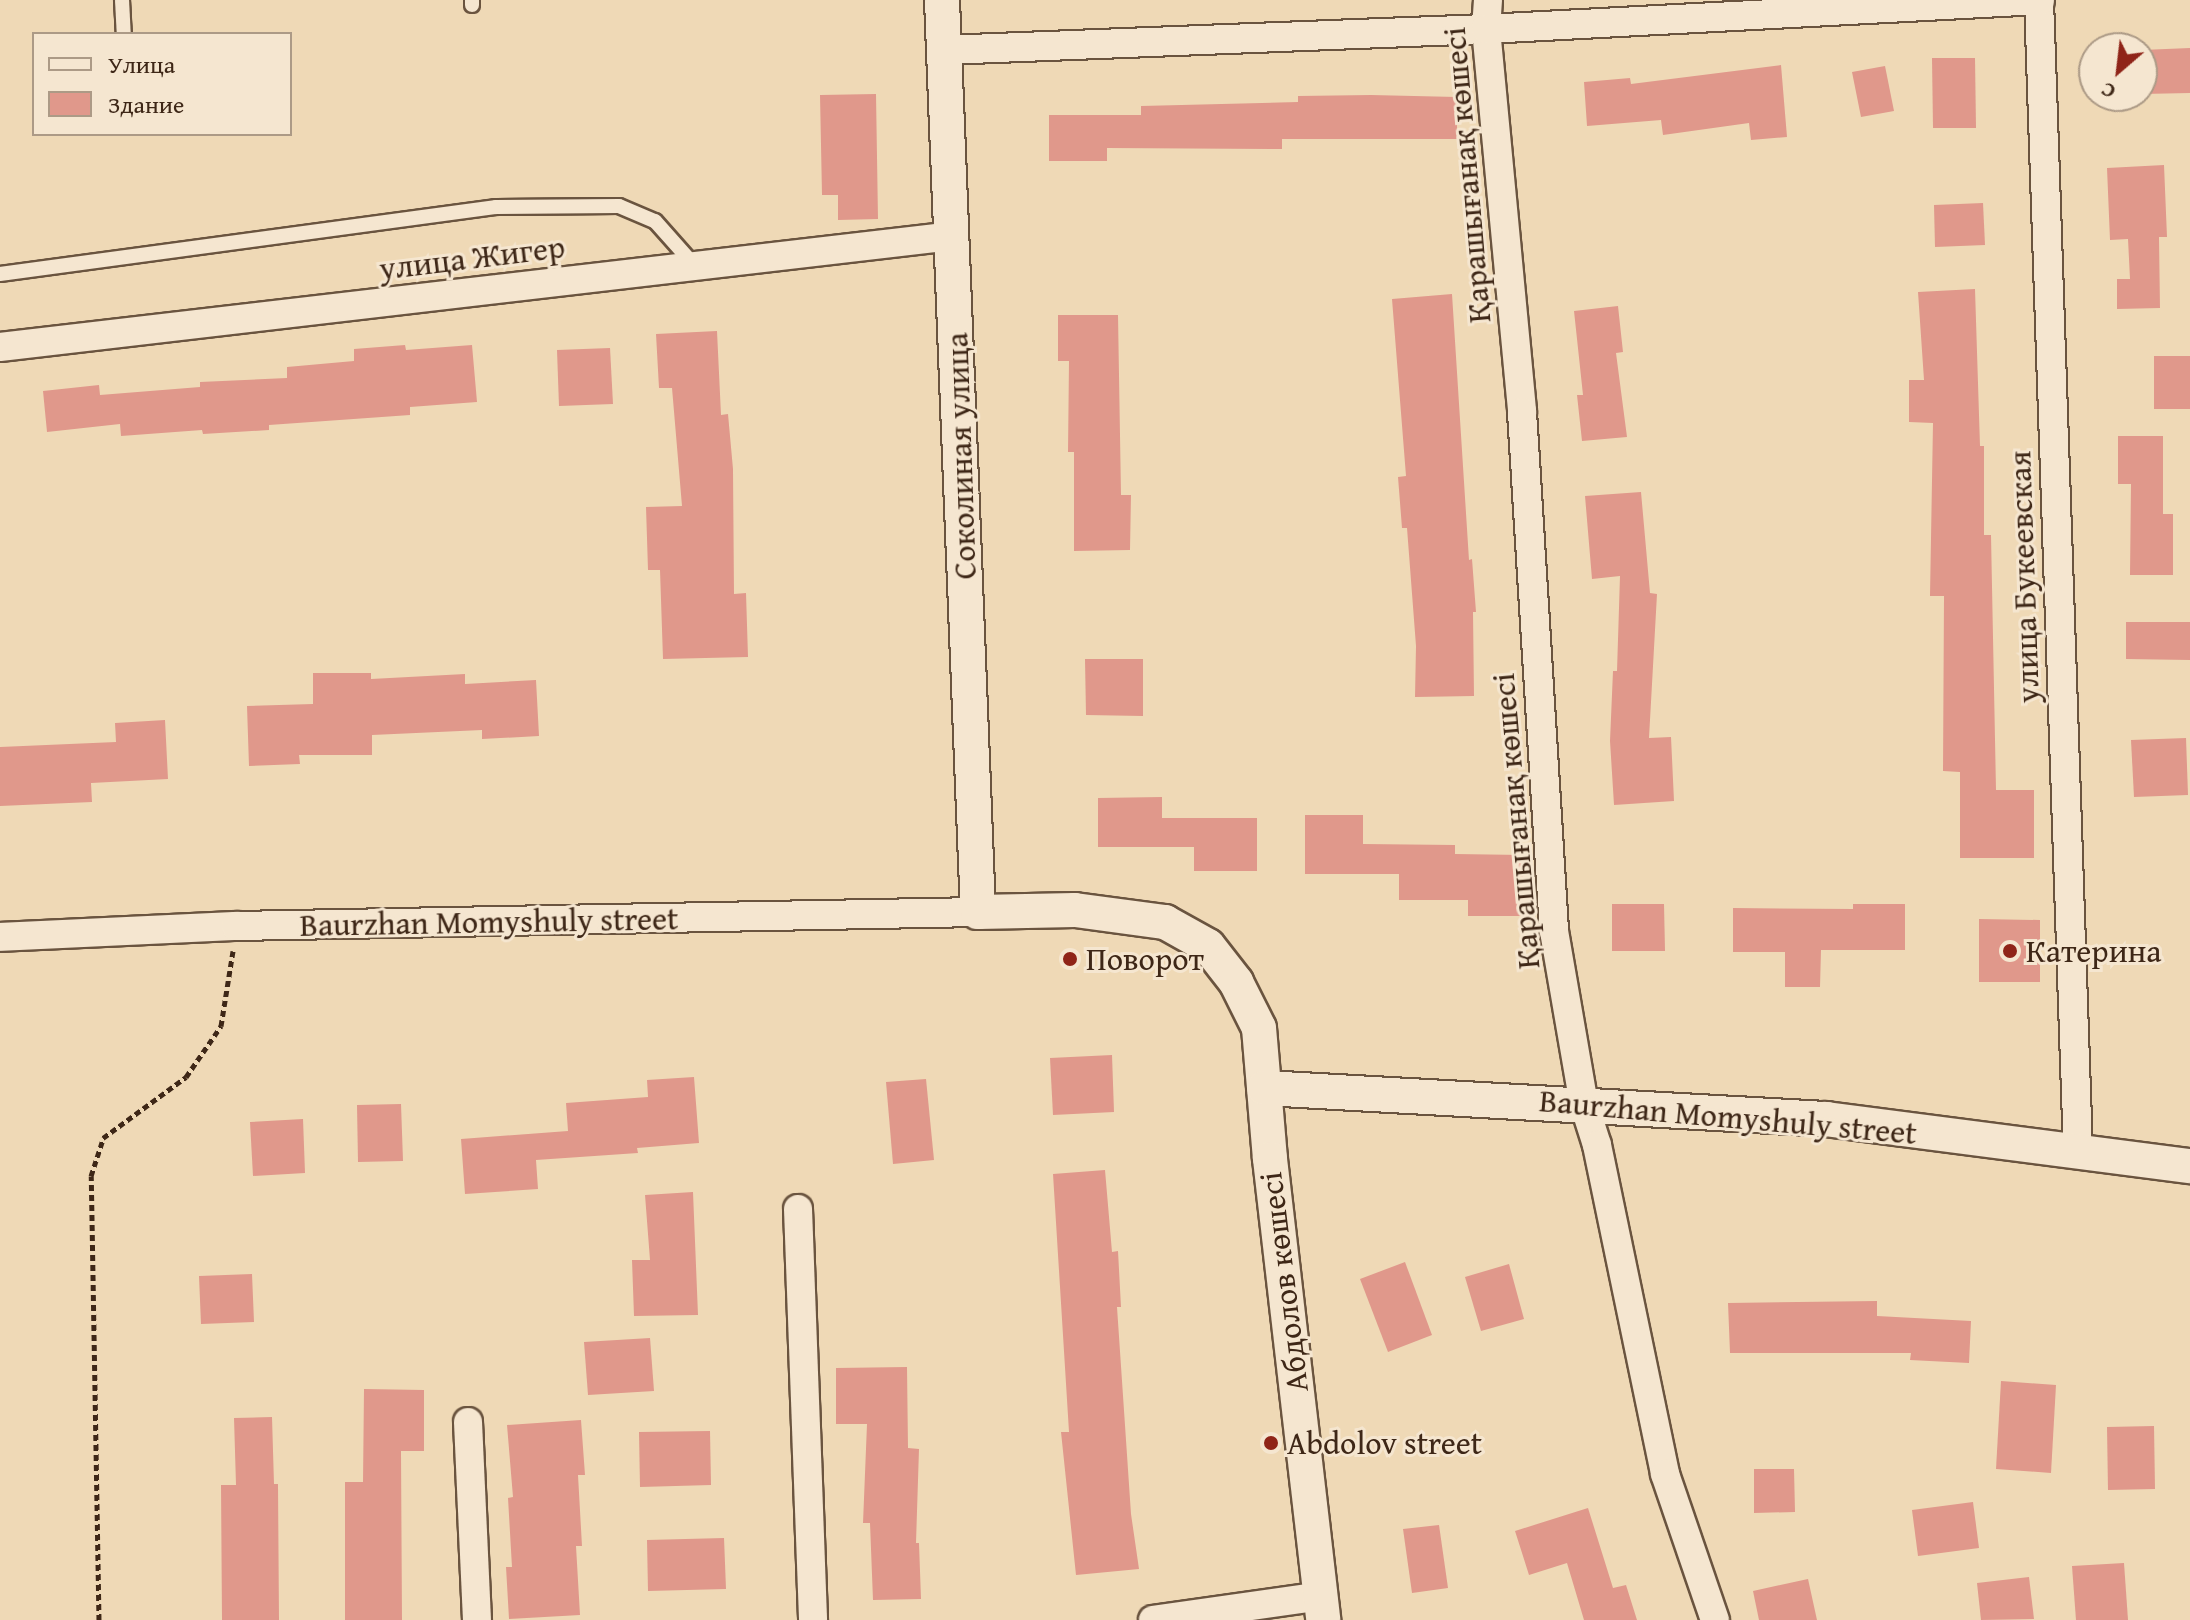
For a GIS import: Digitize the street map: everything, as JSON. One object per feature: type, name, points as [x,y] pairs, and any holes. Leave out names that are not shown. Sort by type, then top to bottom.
[{"type":"street","name":"Соколиная улица","points":[[942,0],[978,912]]},
{"type":"street","name":"Қарашығанақ көшесі","points":[[1488,0],[1486,29],[1522,412],[1554,931],[1584,1104],[1597,1145],[1665,1474],[1715,1620]]},
{"type":"street","points":[[944,50],[1486,29],[2040,0]]},
{"type":"street","name":"улица Букеевская","points":[[2040,0],[2078,1152]]},
{"type":"street","name":"улица Жигер","points":[[0,347],[952,236]]},
{"type":"street","name":"Абдолов көшесі","points":[[978,912],[1075,910],[1165,922],[1208,946],[1236,982],[1259,1028],[1322,1608]]},
{"type":"street","name":"Baurzhan Momyshuly street","points":[[0,937],[236,926],[978,912]]},
{"type":"street","name":"Baurzhan Momyshuly street","points":[[1264,1088],[1826,1119],[2190,1166]]},
{"type":"street","points":[[798,1209],[813,1620]]},
{"type":"street","points":[[468,1422],[477,1620]]},
{"type":"street","points":[[1153,1620],[1322,1608]]},
{"type":"lane","points":[[122,0],[124,32]]},
{"type":"lane","points":[[0,274],[496,207],[619,206],[655,221],[695,266]]},
{"type":"path","points":[[99,1620],[91,1176],[103,1138],[186,1077],[221,1026],[236,926]]},
{"type":"building","points":[[2190,48],[2190,93],[2158,94],[2158,49]]},
{"type":"building","points":[[1932,58],[1975,58],[1976,128],[1933,128]]},
{"type":"building","points":[[1781,65],[1787,137],[1751,140],[1749,123],[1663,135],[1661,120],[1587,126],[1584,82],[1630,78],[1631,84]]},
{"type":"building","points":[[1885,66],[1894,111],[1861,117],[1852,72]]},
{"type":"building","points":[[876,94],[878,219],[838,220],[838,195],[822,195],[820,95]]},
{"type":"building","points":[[1298,96],[1457,97],[1457,139],[1282,139],[1282,149],[1107,148],[1107,161],[1049,161],[1049,115],[1141,115],[1141,106],[1298,102]]},
{"type":"building","points":[[2164,165],[2167,237],[2159,237],[2160,308],[2117,309],[2117,279],[2130,279],[2128,239],[2110,240],[2107,168]]},
{"type":"building","points":[[1983,203],[1985,245],[1935,247],[1934,205]]},
{"type":"building","points":[[1975,289],[1980,446],[1984,446],[1984,535],[1991,535],[1996,790],[2034,790],[2034,858],[1960,858],[1960,772],[1943,771],[1944,596],[1930,596],[1933,423],[1909,422],[1909,380],[1924,380],[1918,292]]},
{"type":"building","points":[[1452,294],[1469,560],[1472,559],[1476,612],[1473,612],[1474,696],[1415,697],[1416,646],[1407,528],[1402,528],[1398,477],[1406,476],[1392,299]]},
{"type":"building","points":[[1618,306],[1623,352],[1616,353],[1627,437],[1582,441],[1577,395],[1583,395],[1574,311]]},
{"type":"building","points":[[1058,315],[1118,315],[1121,495],[1131,495],[1130,550],[1074,551],[1074,452],[1068,452],[1069,361],[1058,361]]},
{"type":"building","points":[[717,331],[721,415],[728,414],[733,469],[734,594],[746,593],[748,657],[663,659],[660,570],[648,570],[646,507],[682,506],[672,388],[659,388],[656,334]]},
{"type":"building","points":[[405,345],[406,350],[472,345],[477,402],[410,407],[410,415],[269,425],[269,430],[203,434],[202,430],[121,436],[120,424],[47,432],[43,391],[99,385],[100,395],[200,387],[200,382],[287,378],[287,367],[354,361],[354,349]]},
{"type":"building","points":[[610,348],[613,404],[559,406],[557,350]]},
{"type":"building","points":[[2154,356],[2190,356],[2190,409],[2154,409]]},
{"type":"building","points":[[2118,436],[2163,436],[2163,514],[2173,514],[2173,575],[2130,575],[2131,484],[2118,484]]},
{"type":"building","points":[[1641,492],[1650,593],[1657,594],[1649,738],[1671,737],[1674,801],[1614,805],[1610,741],[1613,671],[1617,671],[1620,576],[1592,579],[1585,496]]},
{"type":"building","points":[[2126,622],[2190,622],[2190,660],[2126,659]]},
{"type":"building","points":[[1085,659],[1143,659],[1143,716],[1086,715]]},
{"type":"building","points":[[313,673],[371,673],[371,679],[465,674],[465,684],[536,680],[539,736],[482,739],[482,730],[372,735],[372,755],[299,755],[300,764],[249,766],[247,706],[313,704]]},
{"type":"building","points":[[165,720],[168,779],[91,783],[92,802],[0,806],[0,747],[116,742],[115,723]]},
{"type":"building","points":[[2186,738],[2188,795],[2134,797],[2131,740]]},
{"type":"building","points":[[1162,797],[1162,818],[1257,818],[1257,871],[1194,871],[1194,847],[1098,847],[1098,798]]},
{"type":"building","points":[[1305,815],[1363,815],[1363,844],[1455,845],[1455,854],[1523,855],[1523,916],[1468,916],[1468,900],[1399,900],[1399,874],[1305,874]]},
{"type":"building","points":[[1612,904],[1664,904],[1665,951],[1612,951]]},
{"type":"building","points":[[1853,904],[1905,904],[1905,950],[1821,950],[1820,987],[1785,987],[1785,952],[1733,952],[1733,908],[1853,909]]},
{"type":"building","name":"Катерина","points":[[1979,919],[2040,920],[2040,982],[1979,982]]},
{"type":"building","points":[[1112,1055],[1114,1112],[1053,1115],[1050,1058]]},
{"type":"building","points":[[694,1077],[699,1143],[637,1148],[638,1153],[536,1160],[538,1189],[465,1194],[461,1139],[568,1131],[566,1103],[648,1097],[647,1080]]},
{"type":"building","points":[[926,1079],[934,1160],[893,1164],[886,1082]]},
{"type":"building","points":[[401,1104],[403,1161],[358,1162],[357,1105]]},
{"type":"building","points":[[303,1119],[305,1173],[253,1176],[250,1122]]},
{"type":"building","points":[[1105,1170],[1112,1252],[1118,1251],[1121,1307],[1117,1307],[1131,1514],[1139,1569],[1076,1575],[1061,1432],[1069,1432],[1053,1174]]},
{"type":"building","points":[[693,1192],[698,1315],[634,1316],[632,1260],[650,1260],[645,1195]]},
{"type":"building","points":[[1405,1262],[1432,1335],[1388,1352],[1360,1279]]},
{"type":"building","points":[[1509,1264],[1524,1319],[1481,1331],[1465,1277]]},
{"type":"building","points":[[252,1274],[254,1322],[201,1324],[199,1276]]},
{"type":"building","points":[[1877,1301],[1877,1316],[1971,1321],[1969,1363],[1910,1360],[1911,1353],[1730,1353],[1728,1303]]},
{"type":"building","points":[[650,1338],[654,1391],[588,1395],[584,1342]]},
{"type":"building","points":[[907,1367],[908,1448],[919,1449],[916,1543],[919,1543],[921,1599],[873,1600],[870,1523],[863,1523],[867,1424],[836,1424],[836,1368]]},
{"type":"building","points":[[2001,1381],[2056,1385],[2051,1473],[1996,1469]]},
{"type":"building","points":[[364,1389],[424,1390],[424,1451],[401,1451],[402,1620],[345,1620],[345,1482],[363,1482]]},
{"type":"building","points":[[272,1417],[274,1484],[278,1484],[279,1620],[222,1620],[221,1485],[236,1485],[234,1418]]},
{"type":"building","points":[[581,1420],[585,1475],[578,1475],[582,1546],[576,1546],[580,1615],[509,1619],[506,1567],[512,1567],[508,1498],[513,1497],[507,1425]]},
{"type":"building","points":[[2154,1426],[2155,1489],[2108,1490],[2107,1427]]},
{"type":"building","points":[[710,1431],[711,1485],[640,1487],[639,1432]]},
{"type":"building","points":[[1754,1469],[1794,1469],[1795,1512],[1754,1513]]},
{"type":"building","points":[[1973,1502],[1979,1548],[1918,1556],[1912,1510]]},
{"type":"building","points":[[1588,1508],[1613,1588],[1626,1585],[1637,1620],[1584,1620],[1567,1563],[1529,1575],[1515,1531]]},
{"type":"building","points":[[1439,1525],[1448,1588],[1412,1593],[1403,1529]]},
{"type":"building","points":[[724,1538],[726,1589],[648,1591],[647,1540]]},
{"type":"building","points":[[2124,1563],[2128,1620],[2076,1620],[2072,1566]]},
{"type":"building","points":[[2029,1577],[2034,1619],[1981,1620],[1977,1583]]},
{"type":"building","points":[[1808,1579],[1817,1620],[1759,1620],[1753,1591]]},
{"type":"place","name":"Катерина","points":[[2010,951]]},
{"type":"place","name":"Поворот","points":[[1070,959]]},
{"type":"place","name":"Abdolov street","points":[[1271,1443]]}]
